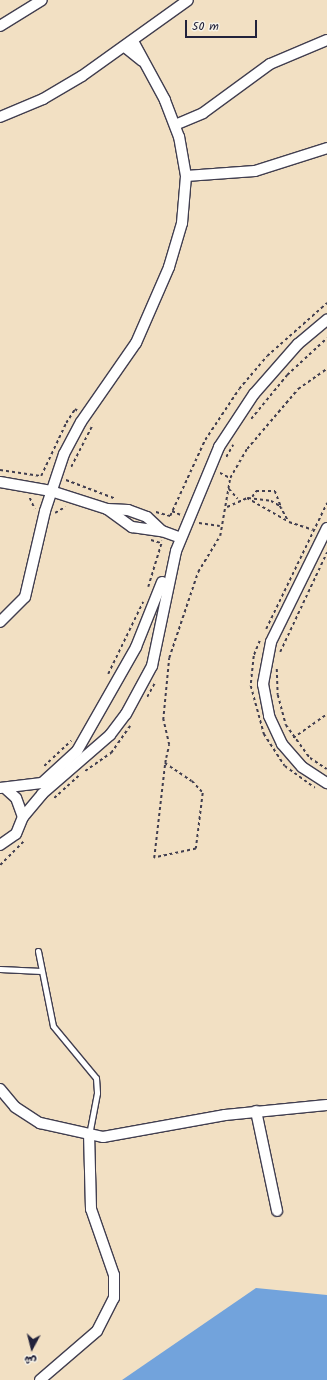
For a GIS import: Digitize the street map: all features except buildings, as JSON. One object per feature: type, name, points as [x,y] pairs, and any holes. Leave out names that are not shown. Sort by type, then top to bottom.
[{"type":"street","points":[[0,26],[42,0]]},
{"type":"street","points":[[0,117],[60,90],[129,44],[188,0]]},
{"type":"street","points":[[175,125],[203,113],[270,64],[327,40]]},
{"type":"street","points":[[0,622],[25,597],[45,511],[69,443],[127,358],[160,290],[179,238],[186,176],[175,125],[142,61],[129,44]]},
{"type":"street","points":[[186,176],[255,171],[327,148]]},
{"type":"street","points":[[0,854],[3,844],[16,834],[23,817],[63,771],[82,744],[127,664],[176,551],[205,476],[235,420],[275,369],[327,320]]},
{"type":"street","points":[[0,482],[51,492],[107,509],[138,512],[163,531]]},
{"type":"street","points":[[107,509],[132,527],[163,531],[181,538]]},
{"type":"street","points":[[324,787],[302,767],[282,744],[269,716],[263,684],[271,642],[327,528]]},
{"type":"street","points":[[3,788],[38,785],[63,771],[116,729],[144,682],[157,650],[161,610],[176,551]]},
{"type":"street","points":[[3,788],[16,798],[23,817]]},
{"type":"street","points":[[0,1089],[15,1107],[40,1123],[89,1135],[130,1134],[256,1110],[327,1105]]},
{"type":"street","points":[[256,1110],[277,1211]]},
{"type":"street","points":[[40,1380],[97,1331],[114,1298],[114,1275],[90,1209],[89,1135]]},
{"type":"lane","points":[[38,951],[53,1026],[96,1078],[97,1093],[89,1135]]},
{"type":"lane","points":[[0,969],[41,971]]},
{"type":"path","points":[[108,676],[143,601],[161,543],[163,531],[201,447],[239,389],[267,356],[327,303]]},
{"type":"path","points":[[249,420],[287,375],[327,338]]},
{"type":"path","points":[[165,763],[188,778],[203,793],[196,849],[154,858],[165,763],[168,745],[163,712],[168,663],[194,583],[220,536],[227,507],[230,478],[247,449],[298,389],[327,369]]},
{"type":"path","points":[[0,470],[41,476],[75,409],[94,425],[70,470]]},
{"type":"path","points":[[224,461],[235,442]]},
{"type":"path","points":[[215,479],[221,466]]},
{"type":"path","points":[[218,472],[230,478]]},
{"type":"path","points":[[67,476],[69,483],[121,500]]},
{"type":"path","points":[[229,489],[238,499]]},
{"type":"path","points":[[252,497],[256,491],[274,491],[281,500],[282,509]]},
{"type":"path","points":[[22,496],[32,499],[33,509],[56,513],[59,507],[71,509]]},
{"type":"path","points":[[227,507],[238,499],[252,497],[271,501],[282,509],[290,522]]},
{"type":"path","points":[[246,498],[290,522],[313,530]]},
{"type":"path","points":[[265,631],[327,503]]},
{"type":"path","points":[[149,509],[170,516]]},
{"type":"path","points":[[195,528],[200,515]]},
{"type":"path","points":[[146,539],[161,543]]},
{"type":"path","points":[[278,656],[327,554]]},
{"type":"path","points":[[262,637],[254,656],[251,686],[264,734],[285,766],[324,787]]},
{"type":"path","points":[[164,662],[168,663]]},
{"type":"path","points":[[278,662],[278,694],[293,738],[310,758],[327,769]]},
{"type":"path","points":[[144,703],[157,678]]},
{"type":"path","points":[[293,738],[327,714]]},
{"type":"path","points":[[47,790],[54,798],[111,753],[133,722]]},
{"type":"path","points":[[42,769],[75,737]]},
{"type":"water","points":[[256,1288],[327,1295],[327,1380],[122,1380]]}]
